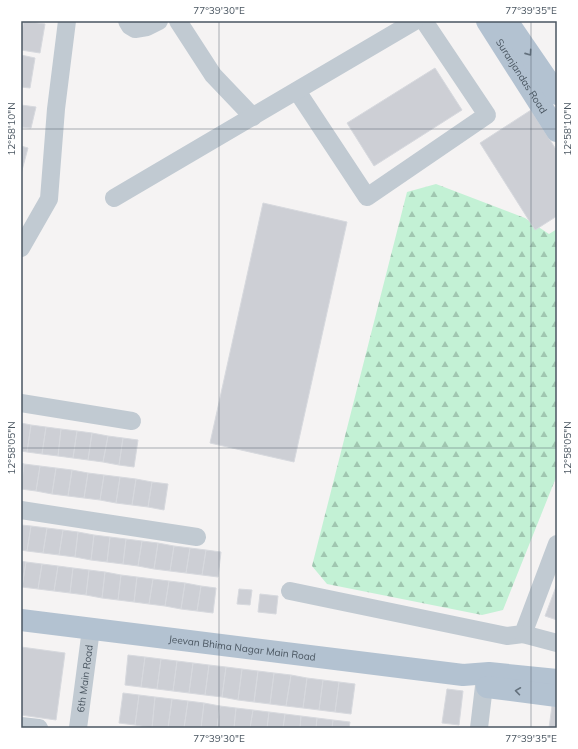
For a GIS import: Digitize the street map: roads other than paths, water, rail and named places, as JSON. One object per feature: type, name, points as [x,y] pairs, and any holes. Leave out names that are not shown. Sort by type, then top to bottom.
[{"type":"main road","name":"Suranjandas Road","points":[[487,21],[557,131]]},
{"type":"main road","name":"Suranjandas Road","points":[[506,21],[557,94]]},
{"type":"main road","name":"Jeevan Bhima Nagar Main Road","points":[[21,620],[463,675],[557,696]]},
{"type":"main road","name":"Jeevan Bhima Nagar Main Road","points":[[486,680],[557,680]]},
{"type":"street","points":[[21,248],[49,199],[56,109],[67,21]]},
{"type":"street","points":[[127,21],[130,26],[135,29],[147,27],[159,21]]},
{"type":"street","points":[[178,21],[213,75],[253,117]]},
{"type":"street","points":[[297,91],[367,196],[487,115],[424,21]]},
{"type":"street","points":[[114,198],[297,91],[404,24]]},
{"type":"street","points":[[21,403],[132,421]]},
{"type":"street","points":[[21,510],[197,537]]},
{"type":"street","points":[[523,634],[557,544]]},
{"type":"street","points":[[290,590],[507,636],[523,634],[557,643]]},
{"type":"street","name":"6th Main Road","points":[[78,728],[91,629]]},
{"type":"street","points":[[479,728],[486,680]]},
{"type":"street","points":[[21,726],[39,728]]}]
